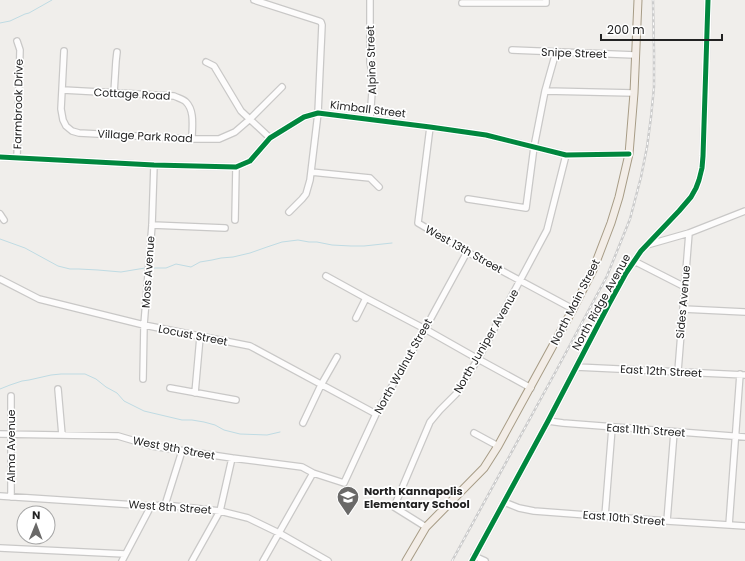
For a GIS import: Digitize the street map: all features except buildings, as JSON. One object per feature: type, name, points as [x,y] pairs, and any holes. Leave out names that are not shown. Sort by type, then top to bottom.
[{"type":"main road","name":"North Main Street","points":[[406,561],[426,527],[484,468],[498,446],[574,309],[593,270],[611,223],[629,154],[634,93],[638,0]]},
{"type":"street","points":[[254,0],[321,22],[322,28],[318,113],[311,172],[306,194],[289,212]]},
{"type":"street","name":"Alpine Street","points":[[370,0],[370,62],[374,79],[370,119]]},
{"type":"street","name":"North Ridge Avenue","points":[[473,559],[626,273],[641,251],[691,197],[699,180],[703,156],[708,0]]},
{"type":"street","points":[[462,3],[546,1]]},
{"type":"street","name":"Farmbrook Drive","points":[[17,41],[20,50],[17,158]]},
{"type":"street","name":"Village Park Road","points":[[64,50],[61,108],[63,120],[66,126],[72,131],[79,133],[219,139],[234,132],[250,119],[282,87]]},
{"type":"street","name":"Snipe Street","points":[[512,50],[636,55]]},
{"type":"street","points":[[114,93],[117,52]]},
{"type":"street","points":[[468,199],[526,208],[534,147],[544,91],[556,52]]},
{"type":"street","points":[[206,62],[214,66],[241,111],[270,138]]},
{"type":"street","name":"Cottage Road","points":[[63,90],[174,96],[185,101],[190,108],[192,114],[192,139]]},
{"type":"street","points":[[544,91],[634,93]]},
{"type":"street","name":"Kimball Street","points":[[236,167],[250,161],[270,138],[304,117],[318,113],[486,135],[566,155],[629,154]]},
{"type":"street","name":"West 13th Street","points":[[430,127],[418,223],[467,252],[574,309]]},
{"type":"street","name":"North Juniper Avenue","points":[[426,527],[394,507],[430,422],[456,394],[478,359],[547,230],[566,155]]},
{"type":"street","points":[[0,157],[154,165],[236,167],[235,220]]},
{"type":"street","name":"Moss Avenue","points":[[143,379],[144,325],[152,225],[154,165]]},
{"type":"street","points":[[311,172],[370,178],[378,187]]},
{"type":"street","points":[[647,245],[689,234],[745,211]]},
{"type":"street","points":[[0,214],[4,220]]},
{"type":"street","points":[[152,225],[225,228]]},
{"type":"street","name":"Sides Avenue","points":[[678,371],[689,234]]},
{"type":"street","name":"North Walnut Street","points":[[344,483],[376,414],[467,252]]},
{"type":"street","points":[[634,261],[685,287]]},
{"type":"street","points":[[326,276],[530,388]]},
{"type":"street","name":"Locust Street","points":[[0,278],[39,299],[144,325],[250,346],[376,414]]},
{"type":"street","points":[[356,318],[366,298]]},
{"type":"street","points":[[683,309],[745,312]]},
{"type":"street","points":[[195,393],[200,337]]},
{"type":"street","points":[[303,423],[321,385],[337,357]]},
{"type":"street","name":"East 12th Street","points":[[576,367],[743,375]]},
{"type":"street","points":[[729,525],[736,436],[743,375]]},
{"type":"street","points":[[170,388],[236,400]]},
{"type":"street","points":[[58,389],[62,435]]},
{"type":"street","name":"Alma Avenue","points":[[10,396],[11,497]]},
{"type":"street","name":"East 11th Street","points":[[548,421],[563,424],[612,428],[745,437]]},
{"type":"street","points":[[605,516],[612,428]]},
{"type":"street","points":[[667,521],[674,432]]},
{"type":"street","points":[[474,433],[498,446]]},
{"type":"street","name":"West 9th Street","points":[[0,434],[118,436],[152,446],[302,467],[344,483]]},
{"type":"street","points":[[165,505],[182,451]]},
{"type":"street","points":[[192,561],[220,511],[232,458]]},
{"type":"street","points":[[263,561],[312,472]]},
{"type":"street","name":"West 8th Street","points":[[0,496],[151,506],[165,505],[220,511],[248,518],[279,533],[328,561]]},
{"type":"street","name":"East 10th Street","points":[[504,502],[518,508],[534,511],[745,526]]},
{"type":"street","points":[[122,561],[151,506]]},
{"type":"street","points":[[0,548],[126,554]]},
{"type":"street","points":[[473,559],[485,561]]},
{"type":"waterway","points":[[0,23],[10,21],[29,13],[52,0]]},
{"type":"waterway","points":[[0,239],[25,248],[58,266],[70,269],[121,272],[145,268]]},
{"type":"waterway","points":[[152,268],[166,268],[176,264],[191,267],[200,262],[233,257],[282,242],[298,240],[351,246],[392,243]]},
{"type":"waterway","points":[[0,389],[22,381],[51,375],[85,374],[96,379],[117,393],[124,401],[144,411],[182,420],[204,422],[215,425],[224,430],[240,434],[267,435],[280,432]]},
{"type":"railway","points":[[452,561],[607,276],[630,219],[641,177],[651,117],[654,87],[653,0]]},
{"type":"cycle path","points":[[472,561],[626,273],[641,251],[679,211],[691,197],[696,188],[702,168],[703,156],[708,0]]},
{"type":"cycle path","points":[[0,157],[154,165],[236,167],[250,161],[270,138],[304,117],[318,113],[486,135],[566,155],[629,154]]},
{"type":"place","name":"North Kannapolis Elementary School","points":[[348,516]]}]
